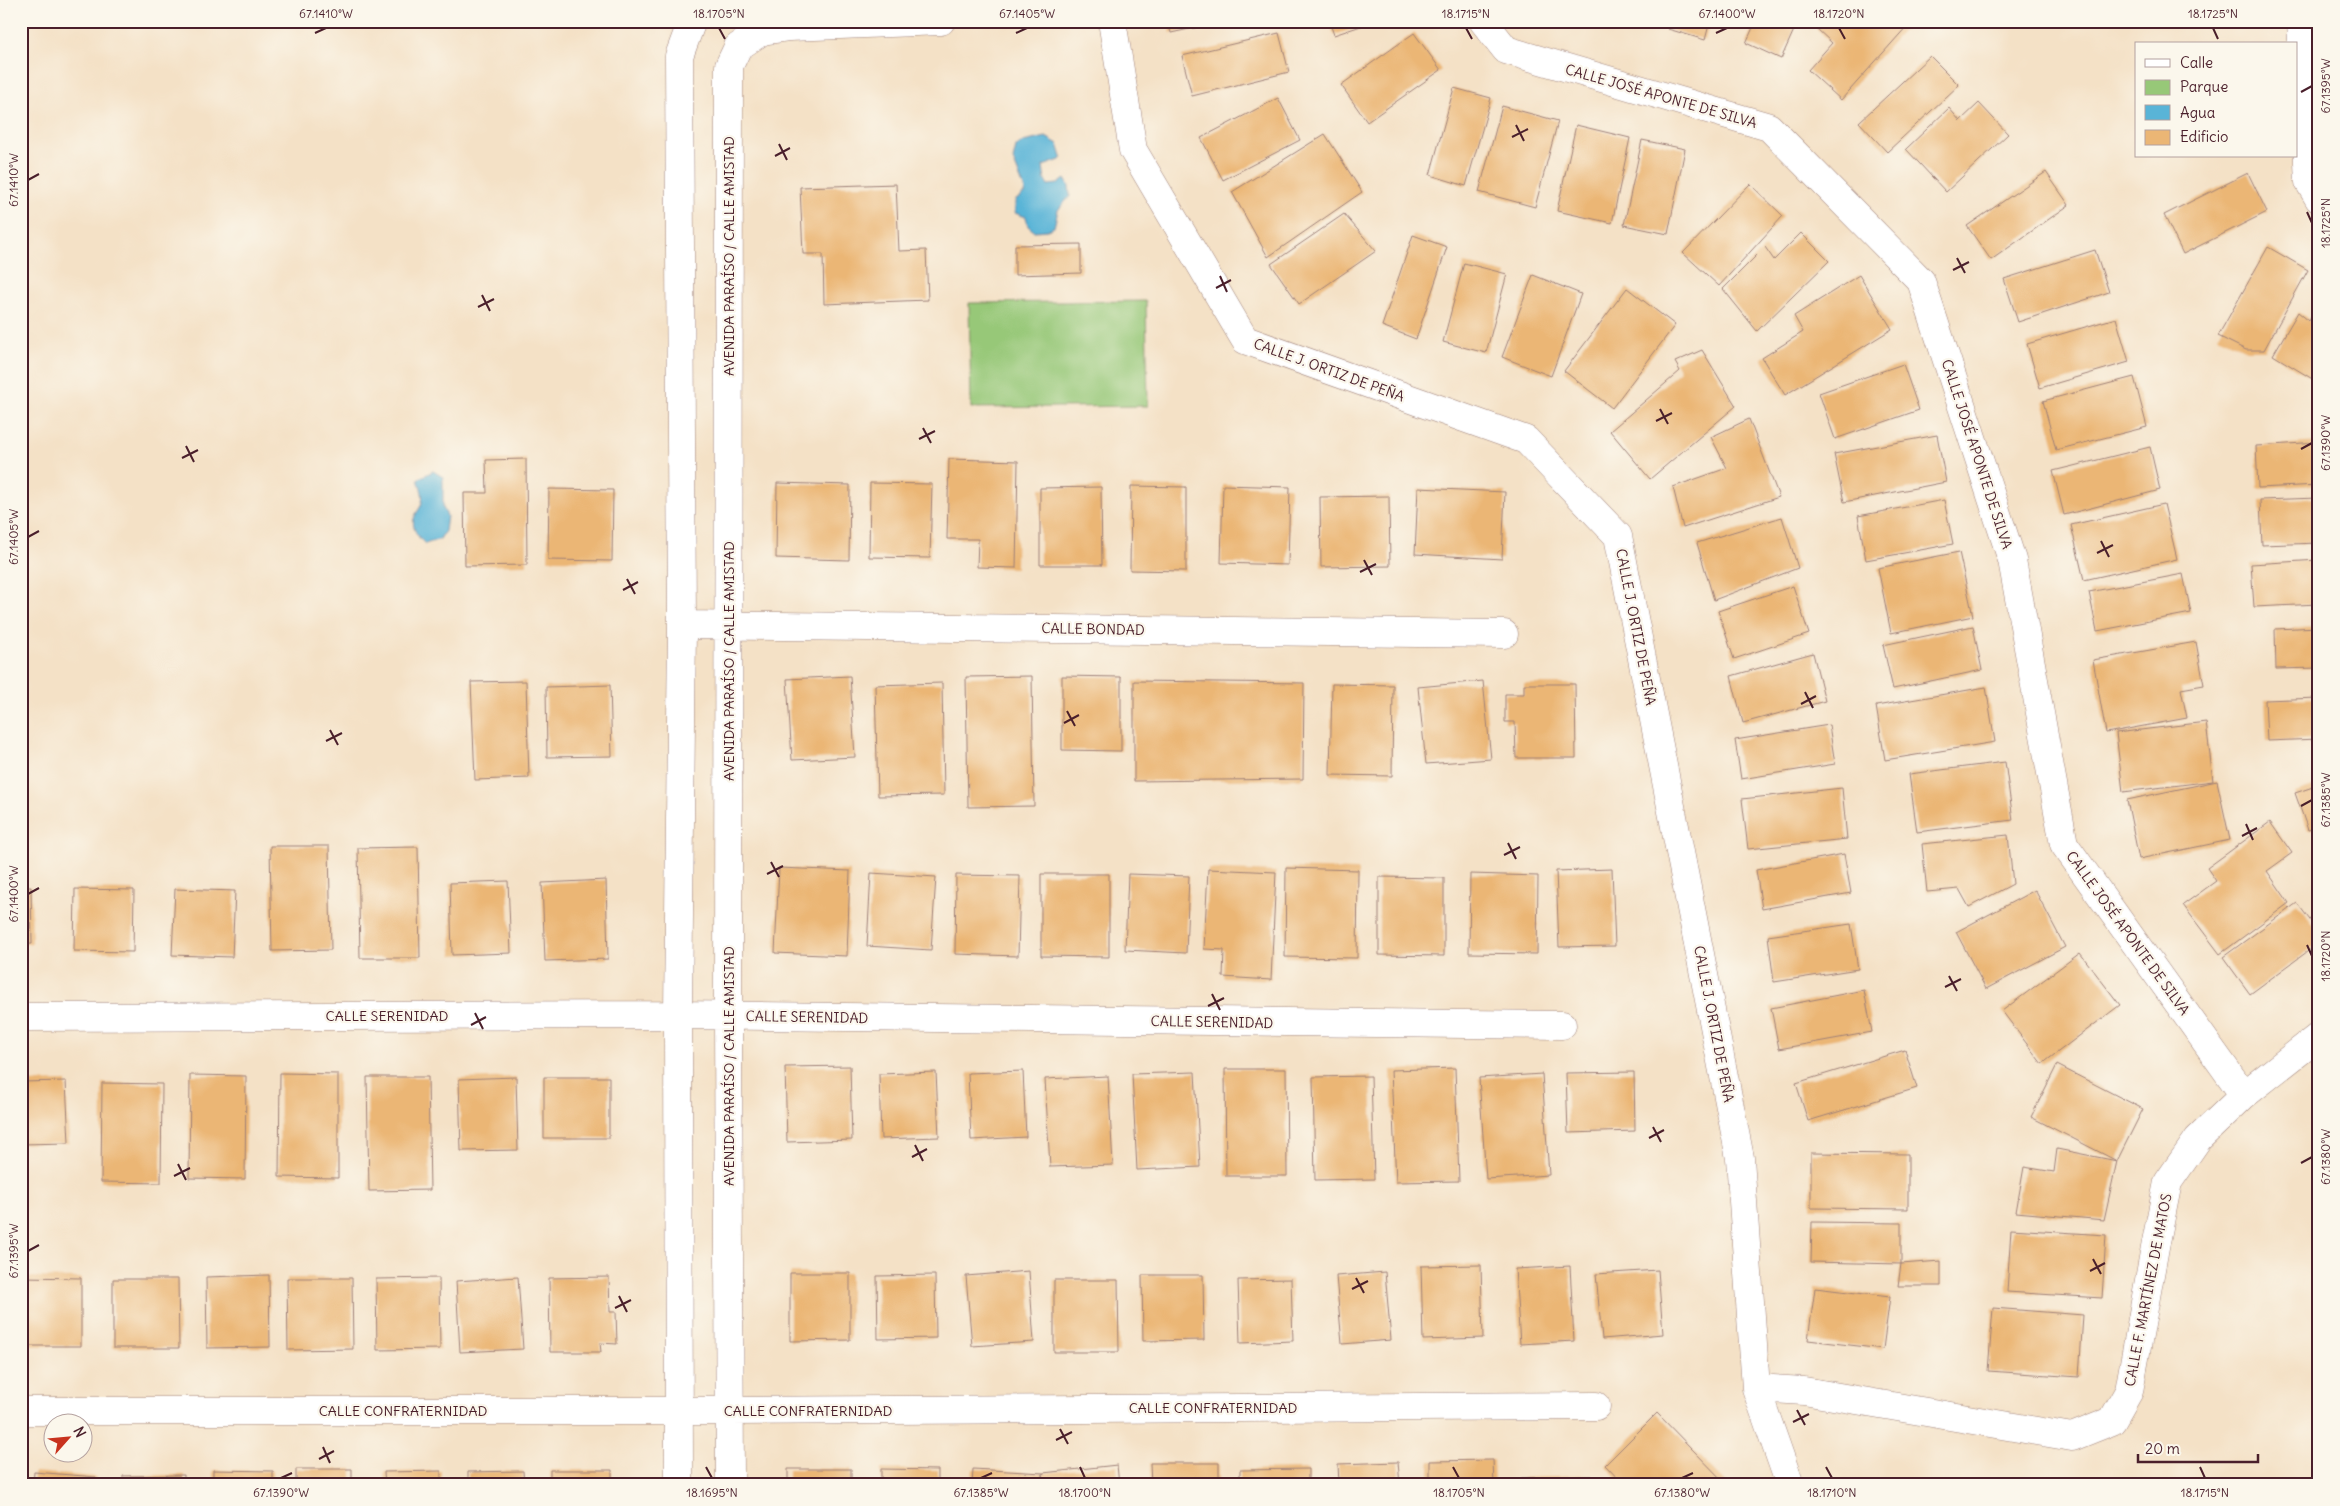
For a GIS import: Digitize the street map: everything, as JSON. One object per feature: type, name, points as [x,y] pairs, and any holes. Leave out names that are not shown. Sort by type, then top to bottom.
[{"type":"street","points":[[679,1485],[678,1015],[682,625],[679,56],[692,21]]},
{"type":"street","name":"AVENIDA PARAÍSO / CALLE AMISTAD","points":[[730,1485],[728,1016],[729,66],[738,47],[755,26],[789,27],[941,21]]},
{"type":"street","name":"CALLE J. ORTIZ DE PEÑA","points":[[1112,21],[1133,150],[1245,340],[1526,440],[1618,536],[1740,1158],[1756,1388],[1790,1485]]},
{"type":"street","name":"CALLE JOSÉ APONTE DE SILVA","points":[[1483,21],[1506,50],[1768,127],[1921,282],[2012,560],[2064,844],[2244,1095]]},
{"type":"street","points":[[2301,21],[2310,182],[2319,199]]},
{"type":"street","name":"CALLE BONDAD","points":[[682,625],[1504,634]]},
{"type":"street","name":"CALLE SERENIDAD","points":[[21,1017],[678,1015],[1562,1025]]},
{"type":"street","name":"CALLE F. MARTÍNEZ DE MATOS","points":[[1756,1388],[1804,1391],[2072,1437],[2112,1421],[2129,1391],[2154,1247],[2168,1182],[2198,1139],[2244,1095],[2319,1036]]},
{"type":"street","name":"CALLE CONFRATERNIDAD","points":[[21,1411],[731,1411],[1596,1406]]},
{"type":"green space","points":[[1146,301],[1148,406],[971,408],[969,303]]},
{"type":"water","points":[[1046,137],[1058,144],[1062,157],[1060,160],[1043,166],[1045,180],[1048,185],[1058,184],[1065,179],[1069,186],[1070,196],[1058,210],[1054,227],[1047,230],[1034,231],[1028,226],[1026,217],[1015,213],[1015,201],[1024,194],[1025,190],[1013,160],[1016,147],[1023,142]]},
{"type":"water","points":[[433,471],[443,477],[443,508],[447,516],[445,531],[440,539],[425,544],[417,535],[413,524],[422,499],[418,479]]},
{"type":"building","points":[[1168,21],[1221,21],[1221,22],[1171,33]]},
{"type":"building","points":[[1329,21],[1373,21],[1373,22],[1334,35]]},
{"type":"building","points":[[1670,21],[1710,21],[1705,40],[1668,29]]},
{"type":"building","points":[[1756,21],[1798,21],[1781,59],[1746,43]]},
{"type":"building","points":[[1822,21],[1904,21],[1908,25],[1841,100],[1808,70],[1832,43],[1816,28]]},
{"type":"building","points":[[2224,21],[2263,21],[2263,24],[2224,23]]},
{"type":"building","points":[[1279,33],[1289,72],[1192,96],[1182,56]]},
{"type":"building","points":[[1414,33],[1441,70],[1367,122],[1341,85]]},
{"type":"building","points":[[1930,56],[1959,85],[1887,152],[1859,122]]},
{"type":"building","points":[[1454,88],[1491,98],[1466,186],[1430,175]]},
{"type":"building","points":[[1278,98],[1300,140],[1223,180],[1201,138]]},
{"type":"building","points":[[1979,103],[2008,134],[1946,192],[1906,149],[1949,108],[1960,121]]},
{"type":"building","points":[[1502,106],[1558,121],[1535,207],[1479,192]]},
{"type":"building","points":[[1576,125],[1630,138],[1612,223],[1557,211]]},
{"type":"building","points":[[1325,134],[1362,192],[1268,257],[1232,192]]},
{"type":"building","points":[[1642,140],[1685,149],[1668,234],[1624,225]]},
{"type":"building","points":[[2046,172],[2069,205],[1991,260],[1967,226]]},
{"type":"building","points":[[2248,173],[2267,212],[2183,254],[2164,215]]},
{"type":"building","points":[[896,184],[899,251],[926,250],[928,300],[824,304],[823,254],[803,254],[800,187]]},
{"type":"building","points":[[1750,184],[1783,216],[1719,286],[1683,253]]},
{"type":"building","points":[[1344,214],[1376,251],[1299,304],[1271,264]]},
{"type":"building","points":[[1801,233],[1829,261],[1757,331],[1723,289],[1765,247],[1774,260]]},
{"type":"building","points":[[1413,235],[1447,247],[1416,339],[1382,326]]},
{"type":"building","points":[[1081,244],[1081,273],[1015,275],[1015,245]]},
{"type":"building","points":[[2268,247],[2308,270],[2264,350],[2246,350],[2218,336]]},
{"type":"building","points":[[2095,250],[2109,292],[2018,322],[2004,279]]},
{"type":"building","points":[[1464,263],[1507,274],[1486,353],[1443,342]]},
{"type":"building","points":[[1533,275],[1581,294],[1551,376],[1502,357]]},
{"type":"building","points":[[1859,275],[1892,329],[1785,395],[1762,358],[1803,332],[1794,316]]},
{"type":"building","points":[[1627,288],[1675,325],[1612,408],[1564,371]]},
{"type":"building","points":[[2319,303],[2319,383],[2273,355],[2298,312],[2309,321]]},
{"type":"building","points":[[2116,318],[2129,362],[2040,388],[2027,344]]},
{"type":"building","points":[[1702,350],[1736,406],[1650,479],[1610,431],[1680,371],[1675,362]]},
{"type":"building","points":[[1903,364],[1919,410],[1835,439],[1819,393]]},
{"type":"building","points":[[2134,377],[2147,427],[2056,450],[2043,401]]},
{"type":"building","points":[[1749,419],[1779,497],[1683,528],[1673,487],[1727,468],[1711,437]]},
{"type":"building","points":[[1937,435],[1946,482],[1844,502],[1834,454]]},
{"type":"building","points":[[2319,442],[2319,485],[2258,488],[2256,446]]},
{"type":"building","points":[[2150,447],[2160,490],[2064,515],[2053,471]]},
{"type":"building","points":[[526,459],[527,565],[465,566],[464,493],[487,493],[486,460]]},
{"type":"building","points":[[949,459],[1018,461],[1016,568],[977,567],[978,539],[947,539]]},
{"type":"building","points":[[777,483],[850,485],[849,560],[776,558]]},
{"type":"building","points":[[870,483],[932,484],[930,558],[869,557]]},
{"type":"building","points":[[1223,485],[1290,487],[1288,565],[1221,563]]},
{"type":"building","points":[[1131,486],[1186,487],[1186,571],[1130,570]]},
{"type":"building","points":[[1101,487],[1102,565],[1040,565],[1040,488]]},
{"type":"building","points":[[1418,488],[1505,492],[1502,559],[1415,554]]},
{"type":"building","points":[[549,489],[613,490],[612,561],[548,560]]},
{"type":"building","points":[[1389,496],[1390,566],[1321,567],[1320,497]]},
{"type":"building","points":[[2319,498],[2319,543],[2262,545],[2260,500]]},
{"type":"building","points":[[1944,500],[1953,544],[1866,560],[1858,516]]},
{"type":"building","points":[[2164,504],[2177,559],[2084,580],[2071,525]]},
{"type":"building","points":[[1782,517],[1798,568],[1714,600],[1697,543]]},
{"type":"building","points":[[1959,552],[1973,616],[1891,633],[1878,568]]},
{"type":"building","points":[[2319,560],[2319,604],[2254,607],[2251,564]]},
{"type":"building","points":[[2183,574],[2191,613],[2097,631],[2089,592]]},
{"type":"building","points":[[1793,586],[1809,634],[1734,659],[1718,611]]},
{"type":"building","points":[[1973,626],[1982,670],[1893,689],[1883,645]]},
{"type":"building","points":[[2319,627],[2319,668],[2276,669],[2275,629]]},
{"type":"building","points":[[2196,642],[2204,685],[2181,689],[2187,718],[2106,733],[2093,660]]},
{"type":"building","points":[[1813,653],[1825,701],[1743,723],[1731,676]]},
{"type":"building","points":[[850,676],[855,757],[792,760],[787,679]]},
{"type":"building","points":[[1032,676],[1034,806],[968,807],[966,677]]},
{"type":"building","points":[[1062,676],[1121,677],[1121,751],[1062,750]]},
{"type":"building","points":[[526,681],[529,778],[475,780],[471,682]]},
{"type":"building","points":[[1134,681],[1304,683],[1303,779],[1134,781]]},
{"type":"building","points":[[1483,681],[1491,759],[1426,764],[1418,687]]},
{"type":"building","points":[[942,683],[944,795],[878,796],[875,685]]},
{"type":"building","points":[[1332,684],[1393,685],[1392,776],[1330,775]]},
{"type":"building","points":[[1524,684],[1575,684],[1576,758],[1516,758],[1515,722],[1505,722],[1505,694],[1524,694]]},
{"type":"building","points":[[610,685],[612,756],[547,757],[546,687]]},
{"type":"building","points":[[1986,687],[1995,742],[1885,760],[1876,706]]},
{"type":"building","points":[[2319,698],[2319,739],[2267,741],[2265,700]]},
{"type":"building","points":[[2206,722],[2213,781],[2123,792],[2116,733]]},
{"type":"building","points":[[1829,725],[1835,764],[1741,779],[1735,740]]},
{"type":"building","points":[[2005,762],[2013,820],[1917,832],[1909,774]]},
{"type":"building","points":[[2217,781],[2230,840],[2139,859],[2127,800]]},
{"type":"building","points":[[2319,785],[2319,827],[2308,830],[2295,793]]},
{"type":"building","points":[[1842,788],[1847,839],[1748,849],[1742,799]]},
{"type":"building","points":[[2270,822],[2292,853],[2267,871],[2289,903],[2220,954],[2183,905],[2216,881],[2207,868]]},
{"type":"building","points":[[2008,835],[2013,884],[1969,907],[1959,889],[1927,892],[1922,844]]},
{"type":"building","points":[[270,846],[329,846],[331,950],[272,951]]},
{"type":"building","points":[[418,847],[420,958],[360,958],[358,848]]},
{"type":"building","points":[[1844,854],[1851,893],[1762,909],[1756,870]]},
{"type":"building","points":[[779,868],[850,871],[847,956],[775,953]]},
{"type":"building","points":[[1286,868],[1358,870],[1357,958],[1285,957]]},
{"type":"building","points":[[1208,869],[1276,872],[1271,980],[1223,977],[1224,950],[1204,949]]},
{"type":"building","points":[[1612,869],[1615,946],[1559,947],[1556,871]]},
{"type":"building","points":[[871,873],[936,877],[931,950],[867,946]]},
{"type":"building","points":[[1041,874],[1109,874],[1109,957],[1041,956]]},
{"type":"building","points":[[1128,874],[1189,876],[1186,953],[1125,950]]},
{"type":"building","points":[[1470,874],[1538,876],[1537,954],[1469,953]]},
{"type":"building","points":[[956,875],[1020,876],[1018,956],[955,954]]},
{"type":"building","points":[[1379,877],[1444,878],[1444,956],[1379,955]]},
{"type":"building","points":[[606,880],[608,959],[545,961],[542,883]]},
{"type":"building","points":[[508,881],[511,953],[452,955],[450,883]]},
{"type":"building","points":[[21,887],[31,887],[32,944],[21,944]]},
{"type":"building","points":[[75,889],[134,890],[133,952],[74,951]]},
{"type":"building","points":[[175,889],[235,891],[232,957],[172,955]]},
{"type":"building","points":[[2035,890],[2065,947],[1986,989],[1956,932]]},
{"type":"building","points":[[2297,903],[2319,932],[2319,943],[2250,994],[2223,957]]},
{"type":"building","points":[[1851,924],[1858,969],[1774,982],[1768,936]]},
{"type":"building","points":[[2080,953],[2120,1005],[2042,1064],[2002,1011]]},
{"type":"building","points":[[1864,990],[1872,1032],[1779,1049],[1771,1008]]},
{"type":"building","points":[[1905,1050],[1917,1088],[1808,1121],[1796,1083]]},
{"type":"building","points":[[2057,1065],[2143,1109],[2117,1161],[2031,1117]]},
{"type":"building","points":[[850,1066],[852,1140],[787,1142],[785,1067]]},
{"type":"building","points":[[1455,1068],[1459,1181],[1396,1182],[1391,1070]]},
{"type":"building","points":[[1225,1069],[1286,1069],[1287,1176],[1226,1176]]},
{"type":"building","points":[[1023,1071],[1026,1137],[971,1140],[968,1073]]},
{"type":"building","points":[[936,1072],[939,1137],[881,1139],[879,1074]]},
{"type":"building","points":[[1195,1072],[1200,1167],[1137,1170],[1132,1074]]},
{"type":"building","points":[[1634,1072],[1635,1131],[1568,1133],[1566,1073]]},
{"type":"building","points":[[280,1073],[338,1074],[338,1178],[279,1177]]},
{"type":"building","points":[[1542,1074],[1549,1175],[1486,1179],[1479,1078]]},
{"type":"building","points":[[190,1075],[246,1076],[245,1179],[189,1178]]},
{"type":"building","points":[[1108,1076],[1113,1165],[1050,1167],[1045,1079]]},
{"type":"building","points":[[1371,1076],[1374,1179],[1315,1180],[1313,1077]]},
{"type":"building","points":[[367,1077],[428,1077],[430,1190],[369,1191]]},
{"type":"building","points":[[516,1077],[518,1150],[461,1151],[459,1079]]},
{"type":"building","points":[[544,1077],[609,1077],[609,1138],[544,1138]]},
{"type":"building","points":[[66,1081],[69,1143],[21,1144],[21,1082]]},
{"type":"building","points":[[102,1083],[162,1084],[161,1183],[101,1182]]},
{"type":"building","points":[[2057,1149],[2117,1161],[2104,1220],[2016,1212],[2024,1167],[2054,1172]]},
{"type":"building","points":[[1811,1153],[1908,1154],[1908,1209],[1811,1208]]},
{"type":"building","points":[[1812,1222],[1901,1223],[1901,1264],[1811,1262]]},
{"type":"building","points":[[2011,1229],[2106,1235],[2102,1298],[2007,1292]]},
{"type":"building","points":[[1941,1261],[1941,1286],[1898,1286],[1901,1264]]},
{"type":"building","points":[[1481,1265],[1483,1338],[1423,1340],[1421,1266]]},
{"type":"building","points":[[1570,1266],[1574,1341],[1520,1344],[1515,1269]]},
{"type":"building","points":[[1658,1270],[1663,1334],[1602,1339],[1596,1274]]},
{"type":"building","points":[[1029,1271],[1034,1342],[972,1346],[966,1276]]},
{"type":"building","points":[[1385,1272],[1391,1340],[1342,1344],[1336,1276]]},
{"type":"building","points":[[790,1273],[850,1273],[850,1340],[790,1341]]},
{"type":"building","points":[[269,1275],[270,1347],[207,1348],[206,1277]]},
{"type":"building","points":[[935,1275],[936,1338],[878,1339],[877,1276]]},
{"type":"building","points":[[1142,1275],[1203,1275],[1204,1340],[1143,1341]]},
{"type":"building","points":[[23,1277],[81,1278],[81,1346],[23,1346]]},
{"type":"building","points":[[518,1277],[523,1349],[460,1352],[456,1281]]},
{"type":"building","points":[[609,1277],[610,1312],[616,1312],[617,1344],[600,1343],[601,1352],[550,1352],[549,1278]]},
{"type":"building","points":[[287,1278],[352,1278],[353,1349],[288,1350]]},
{"type":"building","points":[[439,1278],[440,1349],[377,1350],[376,1279]]},
{"type":"building","points":[[113,1279],[178,1279],[179,1348],[113,1348]]},
{"type":"building","points":[[1291,1279],[1293,1341],[1240,1343],[1238,1280]]},
{"type":"building","points":[[1054,1280],[1118,1280],[1119,1352],[1054,1352]]},
{"type":"building","points":[[1815,1288],[1890,1297],[1883,1349],[1808,1340]]},
{"type":"building","points":[[1993,1308],[2083,1315],[2079,1377],[1988,1371]]},
{"type":"building","points":[[1657,1413],[1727,1485],[1624,1485],[1605,1465]]},
{"type":"building","points":[[1493,1460],[1494,1485],[1430,1485],[1430,1461]]},
{"type":"building","points":[[1398,1462],[1400,1485],[1339,1485],[1338,1464]]},
{"type":"building","points":[[1150,1463],[1219,1463],[1219,1485],[1151,1485]]},
{"type":"building","points":[[1117,1465],[1119,1485],[1045,1485],[1043,1473]]},
{"type":"building","points":[[296,1469],[352,1469],[352,1485],[296,1485]]},
{"type":"building","points":[[788,1469],[851,1469],[851,1485],[788,1485]]},
{"type":"building","points":[[881,1469],[938,1470],[938,1485],[881,1485]]},
{"type":"building","points":[[973,1469],[1043,1473],[1043,1485],[972,1485]]},
{"type":"building","points":[[1308,1469],[1308,1485],[1240,1485],[1240,1470]]},
{"type":"building","points":[[213,1470],[273,1471],[273,1485],[213,1485]]},
{"type":"building","points":[[550,1470],[612,1470],[612,1485],[550,1485]]},
{"type":"building","points":[[441,1471],[441,1485],[385,1485],[384,1472]]},
{"type":"building","points":[[523,1471],[524,1485],[468,1485],[468,1472]]},
{"type":"building","points":[[34,1472],[96,1477],[95,1485],[33,1485]]},
{"type":"building","points":[[184,1475],[184,1485],[123,1485],[123,1476]]},
{"type":"building","points":[[1592,1476],[1593,1485],[1522,1485],[1522,1478]]}]
